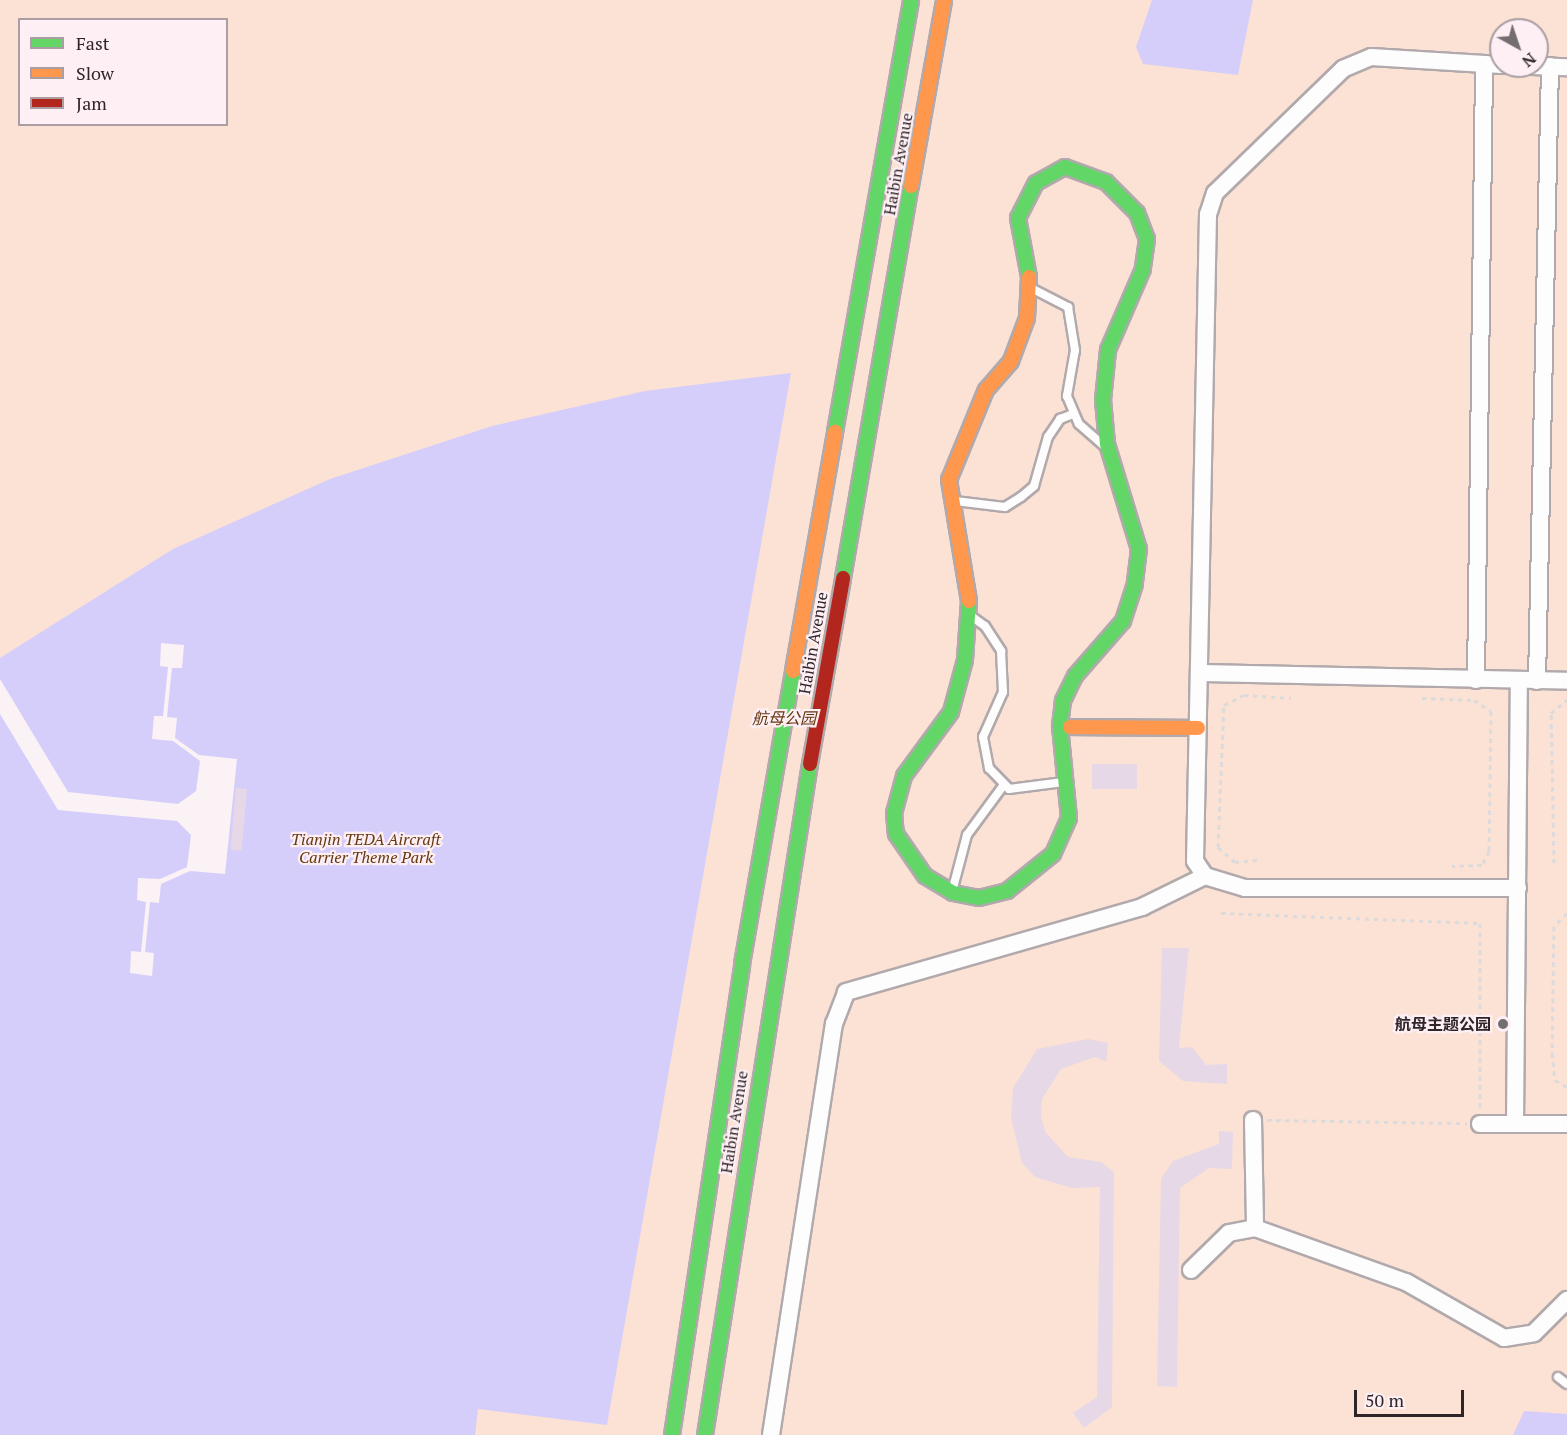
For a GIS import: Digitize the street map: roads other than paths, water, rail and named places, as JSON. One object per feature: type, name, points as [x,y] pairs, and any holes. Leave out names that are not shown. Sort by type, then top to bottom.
[{"type":"main road","name":"Haibin Avenue","points":[[672,1435],[742,964],[911,0]]},
{"type":"main road","name":"Haibin Avenue","points":[[705,1435],[776,958],[944,0]]},
{"type":"main road","points":[[1065,167],[1106,182],[1137,213],[1147,239],[1143,269],[1108,350],[1102,400],[1109,450],[1139,549],[1135,584],[1124,621],[1075,676],[1063,701],[1060,727],[1069,818],[1053,854],[1007,891],[979,898],[953,893],[910,858],[896,834],[894,813],[904,776],[951,712],[965,660],[970,586],[949,480],[958,448],[986,390],[1011,361],[1027,318],[1030,288],[1018,218],[1036,183],[1065,167]]},
{"type":"main road","points":[[1060,727],[1198,728]]},
{"type":"street","points":[[1489,65],[1371,57],[1343,69],[1215,193],[1208,214],[1195,861],[1205,876],[1245,888],[1518,888]]},
{"type":"street","points":[[1476,680],[1484,65]]},
{"type":"street","points":[[1537,681],[1550,66],[1567,67]]},
{"type":"street","points":[[1199,673],[1567,681]]},
{"type":"street","points":[[1515,1123],[1519,681]]},
{"type":"street","points":[[771,1435],[834,1024],[846,992],[1142,907],[1205,876]]},
{"type":"street","points":[[1253,1120],[1255,1228]]},
{"type":"street","points":[[1480,1124],[1567,1124]]},
{"type":"street","points":[[1191,1270],[1229,1233],[1255,1228],[1407,1282],[1504,1338],[1534,1333],[1567,1300]]},
{"type":"lane","points":[[1030,288],[1058,299],[1074,324],[1067,396],[1074,414],[1091,438],[1109,450]]},
{"type":"lane","points":[[953,500],[1005,507],[1021,497],[1034,486],[1048,437],[1060,419],[1074,414]]},
{"type":"lane","points":[[968,614],[986,626],[1001,651],[1003,692],[983,737],[989,768],[1003,786],[1025,790],[1064,782]]},
{"type":"lane","points":[[953,893],[967,835],[1003,786]]},
{"type":"lane","points":[[1558,1377],[1567,1384]]},
{"type":"place","name":"航母主题公园","points":[[1503,1024]]},
{"type":"park label","name":"航母公园","points":[[784,718]]},
{"type":"park label","name":"Tianjin TEDA Aircraft Carrier Theme Park","points":[[366,848]]}]
